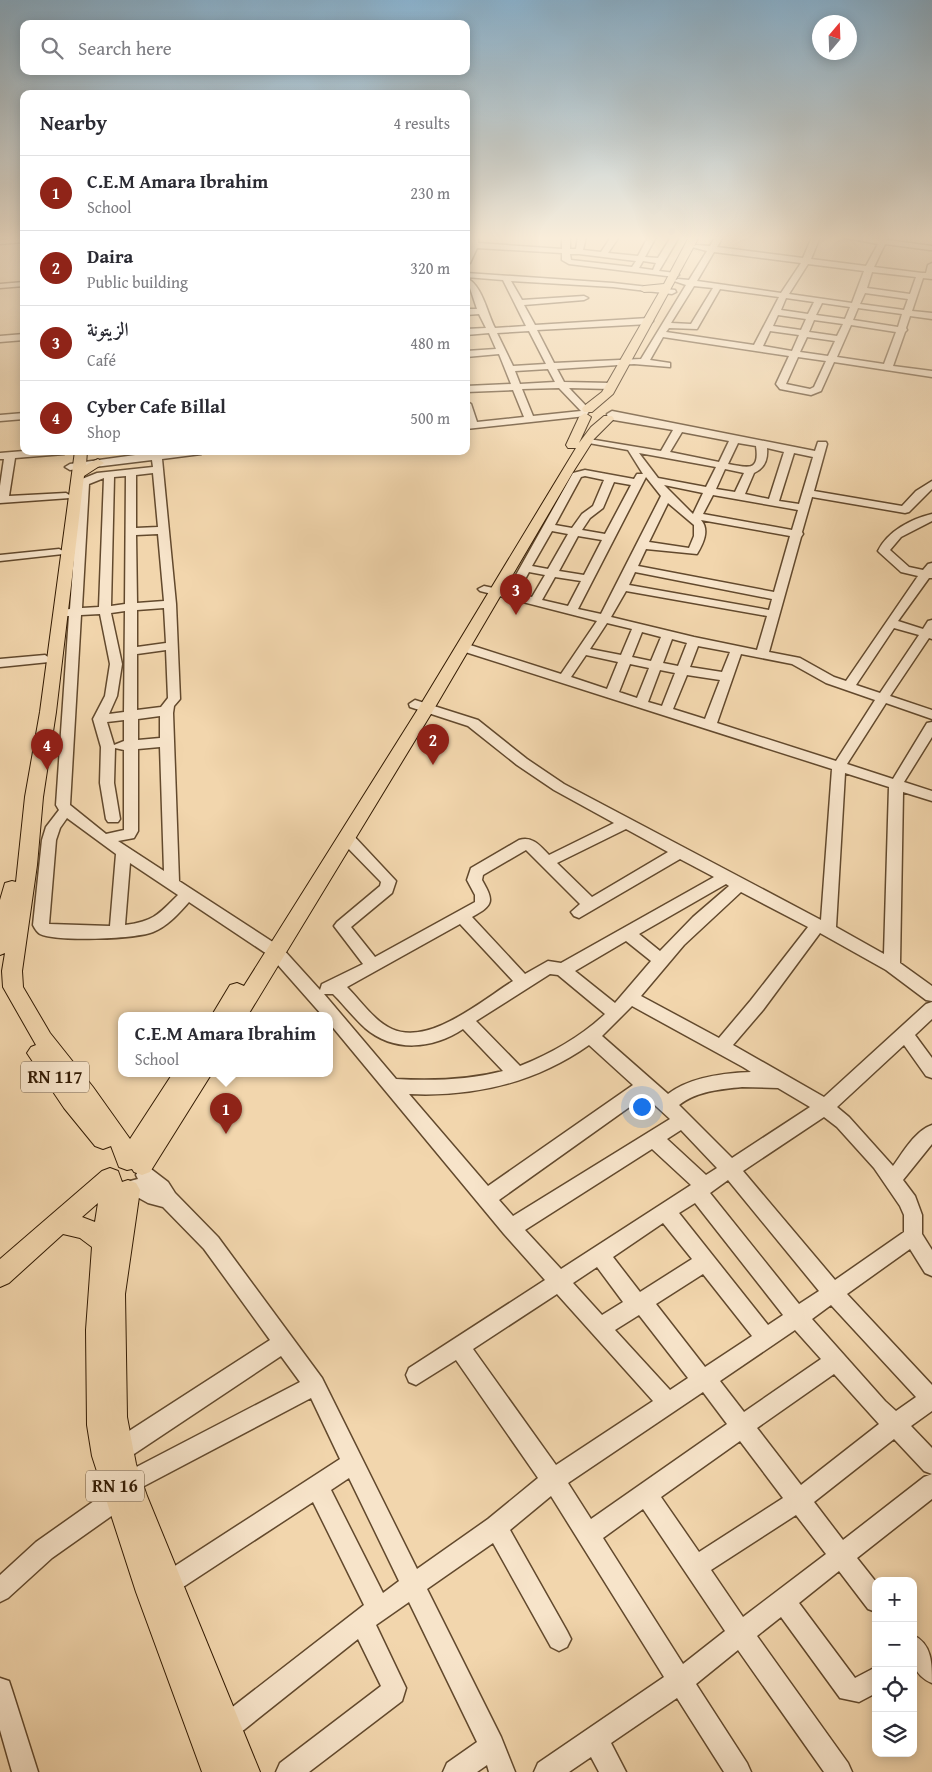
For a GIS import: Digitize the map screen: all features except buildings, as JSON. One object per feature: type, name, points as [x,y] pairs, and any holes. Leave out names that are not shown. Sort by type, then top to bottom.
[{"type":"main road","points":[[239,1012],[271,949],[356,805],[557,499],[587,440],[596,428],[611,416],[612,403],[658,320]]},
{"type":"main road","points":[[224,1012],[271,949],[347,838],[421,707],[463,647],[496,593],[575,440],[585,413],[601,399],[635,361]]},
{"type":"main road","points":[[585,413],[602,408],[611,416]]},
{"type":"main road","points":[[0,946],[16,867],[28,765],[45,659],[59,552],[80,466]]},
{"type":"main road","name":"RN 117","points":[[80,466],[68,613],[48,712],[34,797],[28,865],[12,971],[13,987],[72,1101],[128,1174]]},
{"type":"main road","name":"RN 117","points":[[0,985],[7,1001],[51,1061]]},
{"type":"main road","name":"RN 16","points":[[182,1077],[128,1174],[105,1242],[102,1260],[99,1330],[100,1425],[105,1456],[124,1490],[169,1583],[244,1772]]},
{"type":"main road","name":"RN 16","points":[[198,1077],[128,1174],[114,1294],[114,1417],[124,1490],[150,1592],[218,1772]]},
{"type":"main road","points":[[0,1275],[58,1222],[128,1174]]},
{"type":"main road","points":[[58,1222],[86,1229],[105,1242]]},
{"type":"street","points":[[486,320],[510,369],[530,420]]},
{"type":"street","points":[[528,320],[562,385],[585,413]]},
{"type":"street","points":[[470,332],[595,320],[694,327],[698,320]]},
{"type":"street","points":[[657,323],[660,320]]},
{"type":"street","points":[[757,349],[772,320]]},
{"type":"street","points":[[810,320],[782,387],[808,392],[814,392],[818,389],[847,322]]},
{"type":"street","points":[[830,320],[902,330]]},
{"type":"street","points":[[888,367],[905,320]]},
{"type":"street","points":[[657,323],[660,334]]},
{"type":"street","points":[[768,328],[840,339]]},
{"type":"street","points":[[660,334],[932,374]]},
{"type":"street","points":[[635,361],[660,334]]},
{"type":"street","points":[[0,339],[20,337]]},
{"type":"street","points":[[470,354],[502,351]]},
{"type":"street","points":[[510,369],[635,361],[667,365]]},
{"type":"street","points":[[470,389],[562,385],[611,386]]},
{"type":"street","points":[[470,426],[585,413]]},
{"type":"street","points":[[0,418],[20,416]]},
{"type":"street","points":[[611,416],[818,455]]},
{"type":"street","points":[[664,455],[679,428]]},
{"type":"street","points":[[696,518],[735,439]]},
{"type":"street","points":[[587,440],[750,471],[757,468],[763,458],[761,444]]},
{"type":"street","points":[[762,654],[798,534],[802,508],[822,444]]},
{"type":"street","points":[[631,448],[644,470],[657,481],[678,508],[696,518],[798,534]]},
{"type":"street","points":[[773,503],[790,450]]},
{"type":"street","points":[[146,455],[80,466],[2,500],[5,455],[80,466],[92,478],[159,469]]},
{"type":"street","points":[[152,455],[159,469],[172,646],[174,699],[166,711],[172,883]]},
{"type":"street","points":[[535,602],[586,516],[610,510],[638,483],[644,470]]},
{"type":"street","points":[[739,496],[750,471]]},
{"type":"street","points":[[104,839],[129,834],[131,831],[130,716],[132,651],[130,472]]},
{"type":"street","points":[[496,593],[526,568],[548,527],[557,499],[579,474],[638,483]]},
{"type":"street","points":[[109,475],[105,610],[116,664],[111,696],[100,719],[108,747],[107,783],[113,819]]},
{"type":"street","points":[[570,611],[608,538],[610,478]]},
{"type":"street","points":[[657,481],[802,508]]},
{"type":"street","points":[[905,510],[920,493],[932,484]]},
{"type":"street","points":[[807,493],[905,510],[932,511]]},
{"type":"street","points":[[564,679],[604,619],[622,587],[667,495]]},
{"type":"street","points":[[930,572],[905,570],[884,551],[889,542],[909,527],[932,517]]},
{"type":"street","points":[[644,545],[687,553],[693,552],[701,530],[696,518]]},
{"type":"street","points":[[548,527],[608,538]]},
{"type":"street","points":[[131,532],[164,530]]},
{"type":"street","points":[[0,558],[59,552]]},
{"type":"street","points":[[526,568],[586,579]]},
{"type":"street","points":[[632,568],[779,597]]},
{"type":"street","points":[[848,686],[890,623],[930,572]]},
{"type":"street","points":[[622,587],[774,614]]},
{"type":"street","points":[[496,593],[694,641],[796,661],[830,680],[932,715]]},
{"type":"street","points":[[170,604],[68,613],[71,709],[64,805],[66,810],[104,839],[271,949],[330,1012]]},
{"type":"street","points":[[721,1047],[823,927],[839,767],[882,698],[930,631],[890,623]]},
{"type":"street","points":[[611,695],[638,628]]},
{"type":"street","points":[[641,704],[668,635]]},
{"type":"street","points":[[666,712],[694,641]]},
{"type":"street","points":[[132,651],[172,646]]},
{"type":"street","points":[[463,647],[932,796]]},
{"type":"street","points":[[709,726],[737,649]]},
{"type":"street","points":[[582,651],[656,666],[727,677]]},
{"type":"street","points":[[0,663],[45,659]]},
{"type":"street","points":[[421,707],[473,723],[547,780],[740,885],[823,927],[892,966],[932,995]]},
{"type":"street","points":[[48,712],[71,709]]},
{"type":"street","points":[[100,719],[166,711]]},
{"type":"street","points":[[892,966],[896,785],[932,726]]},
{"type":"street","points":[[108,747],[167,742]]},
{"type":"street","points":[[66,810],[53,827],[49,840],[41,925],[44,929],[75,932],[118,932],[154,925],[161,921],[188,894]]},
{"type":"street","points":[[547,862],[626,823]]},
{"type":"street","points":[[347,838],[389,881],[388,889],[342,926],[373,965]]},
{"type":"street","points":[[316,996],[482,905],[484,900],[474,880],[476,872],[526,844],[547,862],[584,908],[680,852]]},
{"type":"street","points":[[118,932],[123,852]]},
{"type":"street","points":[[563,970],[726,877]]},
{"type":"street","points":[[392,1086],[450,1087],[498,1080],[518,1075],[561,1055],[604,1024],[661,960],[718,902],[740,885]]},
{"type":"street","points":[[462,916],[524,983]]},
{"type":"street","points":[[626,933],[661,960]]},
{"type":"street","points":[[336,986],[371,1023],[387,1034],[401,1038],[418,1039],[433,1037],[465,1020],[548,967],[563,970],[615,1013]]},
{"type":"street","points":[[629,998],[721,1047],[825,1107],[860,1139],[880,1162],[908,1202],[913,1215],[913,1236],[932,1267]]},
{"type":"street","points":[[416,1375],[825,1107],[906,1035],[932,1009]]},
{"type":"street","points":[[333,1016],[511,1228],[668,1403]]},
{"type":"street","points":[[465,1020],[518,1075]]},
{"type":"street","points":[[589,1035],[667,1104],[731,1170],[833,1292],[931,1400],[895,1425],[798,1501],[695,1567]]},
{"type":"street","points":[[906,1035],[932,1071]]},
{"type":"street","points":[[667,1104],[684,1093],[710,1085],[753,1079],[768,1079],[781,1082]]},
{"type":"street","points":[[486,1198],[646,1086]]},
{"type":"street","points":[[511,1228],[683,1120]]},
{"type":"street","points":[[892,1181],[920,1144],[932,1133]]},
{"type":"street","points":[[652,1139],[664,1147],[704,1185],[697,1191]]},
{"type":"street","points":[[128,1174],[155,1197],[168,1199],[211,1242],[315,1385],[412,1587],[492,1746],[502,1772]]},
{"type":"street","points":[[697,1191],[797,1317],[932,1463]]},
{"type":"street","points":[[666,1212],[766,1338]]},
{"type":"street","points":[[226,1728],[371,1615],[496,1526],[553,1480],[797,1317],[913,1236]]},
{"type":"street","points":[[600,1256],[636,1302],[648,1309],[872,1596]]},
{"type":"street","points":[[600,1328],[706,1261]]},
{"type":"street","points":[[120,1450],[283,1343]]},
{"type":"street","points":[[459,1347],[553,1480],[738,1772]]},
{"type":"street","points":[[588,1535],[836,1360]]},
{"type":"street","points":[[0,1590],[50,1546],[124,1490],[315,1385]]},
{"type":"street","points":[[169,1583],[352,1464]]},
{"type":"street","points":[[548,1772],[680,1681],[932,1485]]},
{"type":"street","points":[[289,1772],[394,1692],[371,1615],[317,1486]]},
{"type":"street","points":[[646,1494],[741,1634],[839,1772]]},
{"type":"street","points":[[496,1526],[559,1639]]},
{"type":"street","points":[[783,1601],[849,1689],[859,1690],[872,1682]]},
{"type":"street","points":[[917,1653],[932,1671]]},
{"type":"street","points":[[0,1690],[25,1772]]},
{"type":"street","points":[[595,1740],[613,1772]]},
{"type":"street","points":[[456,1772],[492,1746]]},
{"type":"place","name":"الزيتونة","points":[[516,615]]},
{"type":"place","name":"Daira","points":[[433,765]]},
{"type":"place","name":"Cyber Cafe Billal","points":[[47,770]]},
{"type":"place","name":"C.E.M Amara Ibrahim","points":[[226,1134]]}]
